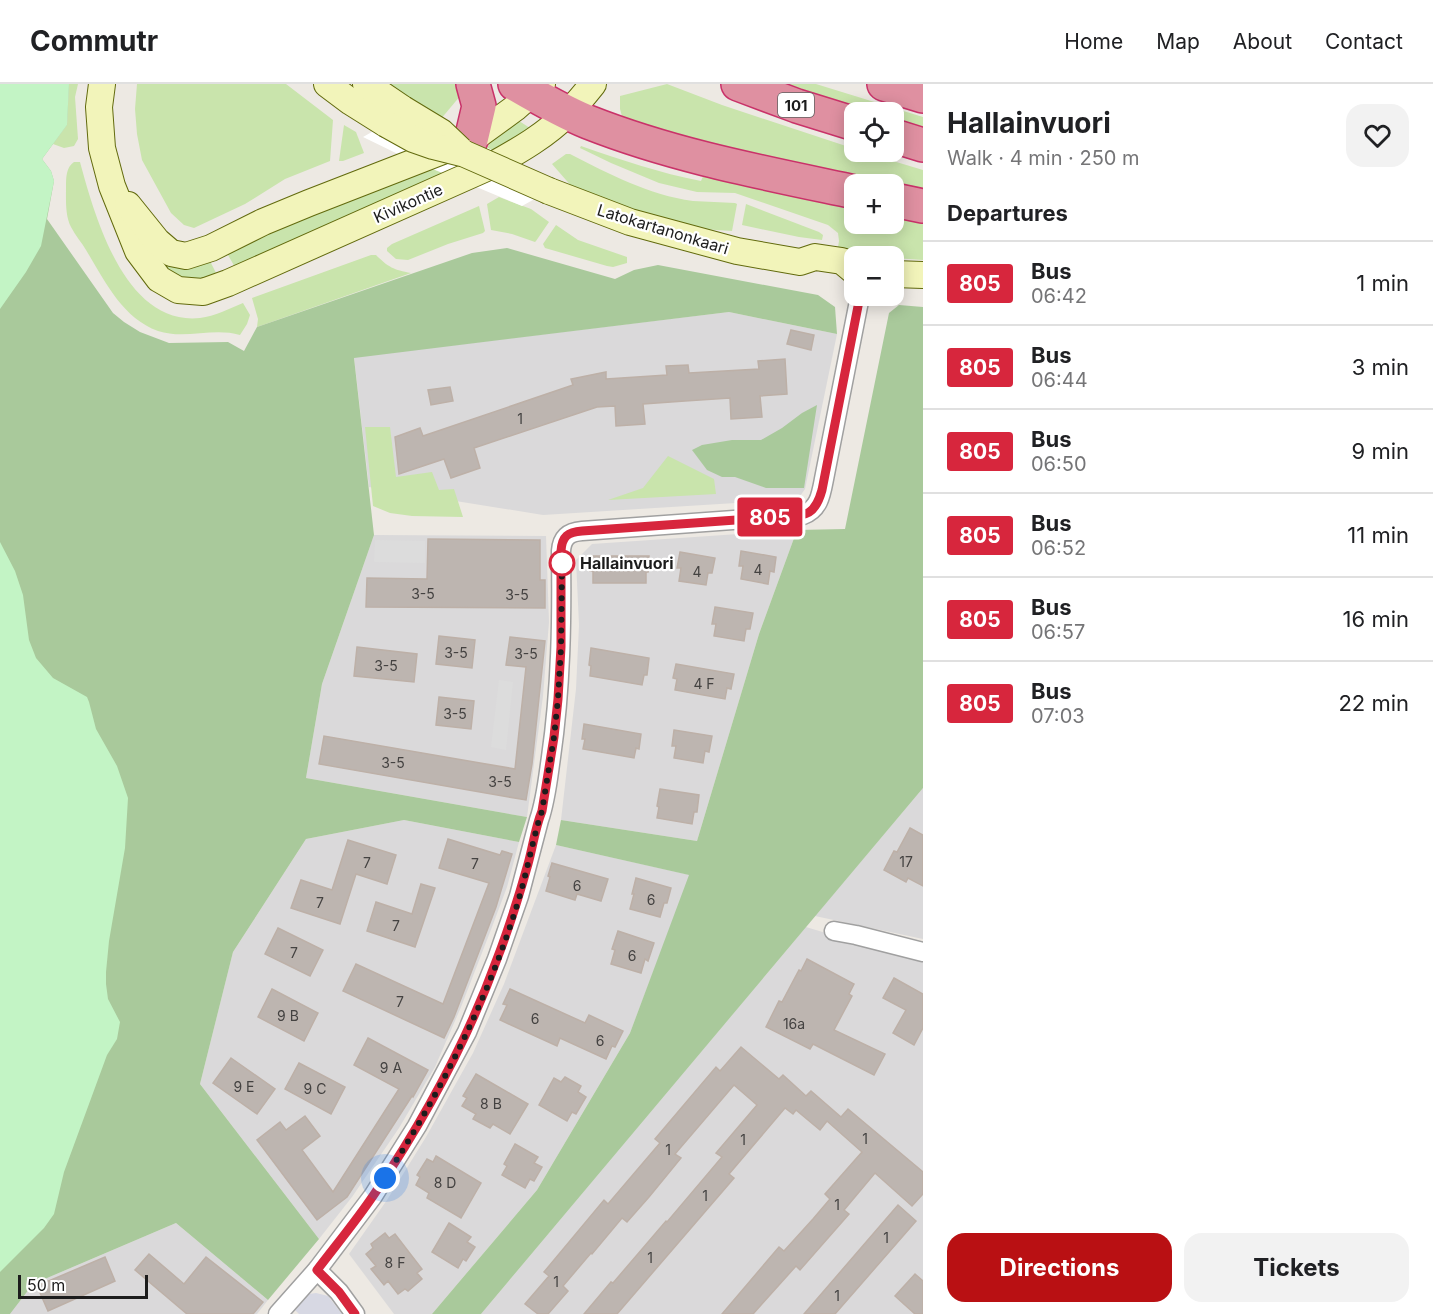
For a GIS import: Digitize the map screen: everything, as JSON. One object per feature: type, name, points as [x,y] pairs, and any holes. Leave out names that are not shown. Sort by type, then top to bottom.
[{"type":"highway","points":[[468,147],[479,106],[474,84]]},
{"type":"highway","name":"101","points":[[738,84],[844,121]]},
{"type":"highway","points":[[884,84],[923,96]]},
{"type":"highway","points":[[530,87],[568,113],[649,144],[745,169],[844,190]]},
{"type":"highway","points":[[904,139],[923,145]]},
{"type":"highway","points":[[904,202],[923,206]]},
{"type":"street","points":[[102,84],[99,107],[102,148],[112,186],[158,241],[171,252],[186,256],[211,248],[263,222],[309,203],[468,147],[530,87]]},
{"type":"street","name":"Latokartanonkaari","points":[[327,84],[351,102],[395,117]]},
{"type":"street","name":"Latokartanonkaari","points":[[366,84],[395,117],[423,143],[468,147],[549,191],[630,222],[737,251],[800,262],[812,273],[840,277],[844,275]]},
{"type":"street","name":"Kivikontie","points":[[112,186],[138,251],[159,279],[178,290],[203,292],[493,165],[529,145],[568,113],[593,84]]},
{"type":"street","points":[[904,274],[923,275]]},
{"type":"street","points":[[278,1314],[317,1270],[373,1196],[439,1086],[485,992],[519,896],[542,811],[554,737],[561,647],[563,540],[573,532],[794,516],[810,512],[819,502],[822,490],[858,306]]},
{"type":"street","points":[[834,931],[923,952]]},
{"type":"street","points":[[317,1270],[339,1292],[355,1314]]},
{"type":"shaded area","points":[[729,312],[837,334],[805,489],[798,499],[543,515],[369,487],[354,357]]},
{"type":"shaded area","points":[[797,530],[759,634],[697,841],[561,820],[576,689],[579,625],[576,560],[592,544]]},
{"type":"shaded area","points":[[374,535],[546,536],[549,622],[543,696],[527,817],[306,778],[322,684]]},
{"type":"shaded area","points":[[375,540],[425,541],[425,563],[374,562]]},
{"type":"shaded area","points":[[499,680],[513,682],[506,750],[491,747]]},
{"type":"shaded area","points":[[923,788],[923,939],[815,916]]},
{"type":"shaded area","points":[[404,820],[519,842],[507,887],[461,1007],[435,1067],[399,1128],[352,1197],[319,1239],[200,1084],[233,952],[306,839]]},
{"type":"shaded area","points":[[556,845],[690,875],[630,1033],[537,1190],[432,1314],[394,1314],[349,1254],[387,1200],[426,1137],[473,1053],[504,984]]},
{"type":"shaded area","points":[[806,927],[872,947],[923,958],[923,1314],[481,1314]]},
{"type":"shaded area","points":[[176,1223],[268,1300],[257,1314],[10,1314],[33,1284]]},
{"type":"shaded area","points":[[309,1294],[328,1296],[342,1314],[299,1314],[295,1310]]},
{"type":"green space","points":[[0,84],[69,84],[67,125],[42,159],[51,171],[54,181],[47,219],[113,313],[140,332],[169,343],[228,342],[244,351],[257,327],[472,253],[507,248],[615,279],[634,270],[658,265],[818,295],[835,307],[837,334],[729,312],[354,358],[374,535],[322,684],[306,778],[527,817],[519,842],[404,820],[306,839],[233,952],[200,1084],[319,1239],[268,1300],[176,1223],[33,1284],[10,1314],[0,1314]]},
{"type":"green space","points":[[0,84],[69,84],[67,125],[42,159],[51,171],[54,181],[41,246],[0,309]]},
{"type":"green space","points":[[69,84],[78,84],[75,97],[78,139],[74,146],[64,148],[53,144],[67,125]]},
{"type":"green space","points":[[137,84],[286,84],[333,120],[330,161],[285,179],[245,204],[194,228],[184,225],[171,213],[142,160],[135,109]]},
{"type":"green space","points":[[382,84],[455,84],[461,95],[440,120]]},
{"type":"green space","points":[[667,84],[722,105],[844,145],[844,162],[896,162],[923,170],[923,198],[904,189],[904,174],[844,174],[844,180],[724,153],[623,120],[620,96]]},
{"type":"green space","points":[[776,84],[816,84],[874,102],[844,102],[844,106]]},
{"type":"green space","points":[[904,111],[923,117],[923,131],[904,125]]},
{"type":"green space","points":[[513,117],[533,130],[499,154],[477,142]]},
{"type":"green space","points":[[344,125],[356,132],[364,153],[339,161]]},
{"type":"green space","points":[[581,146],[641,166],[701,181],[704,174],[844,200],[844,234],[904,234],[904,213],[923,218],[923,260],[904,259],[904,246],[844,246],[844,254],[837,253],[838,233],[828,225],[735,193],[697,192],[659,183],[580,148]]},
{"type":"green space","points":[[566,154],[630,183],[661,194],[693,201],[735,203],[737,204],[732,231],[701,229],[669,222],[573,188],[552,164]]},
{"type":"green space","points":[[74,162],[80,162],[105,238],[133,287],[152,305],[174,316],[206,317],[243,303],[250,315],[240,335],[220,332],[178,334],[158,331],[145,325],[124,308],[69,222],[66,207],[66,180],[68,170]]},
{"type":"green space","points":[[427,167],[453,177],[236,269],[224,248]]},
{"type":"green space","points":[[499,197],[531,209],[549,222],[535,242],[491,230],[487,204]]},
{"type":"green space","points":[[746,204],[819,232],[823,235],[822,240],[742,225]]},
{"type":"green space","points":[[479,206],[485,231],[483,233],[408,260],[396,259],[387,251],[392,244]]},
{"type":"green space","points":[[556,225],[578,240],[627,257],[627,263],[613,267],[607,266],[545,248],[543,244]]},
{"type":"green space","points":[[157,250],[208,257],[218,277],[196,279],[173,274],[163,264]]},
{"type":"green space","points":[[376,255],[400,271],[411,273],[257,327],[258,319],[252,298]]},
{"type":"green space","points":[[898,306],[923,307],[923,788],[481,1314],[432,1314],[537,1190],[630,1033],[689,875],[556,845],[561,820],[697,841],[759,634],[797,530],[845,529],[889,313]]},
{"type":"green space","points":[[817,405],[804,488],[766,488],[735,477],[722,477],[707,470],[692,450],[702,445],[732,440],[761,440]]},
{"type":"green space","points":[[365,427],[390,427],[396,477],[432,472],[439,490],[454,489],[463,517],[412,516],[390,513],[373,506]]},
{"type":"green space","points":[[668,456],[714,479],[716,494],[608,500],[643,488]]},
{"type":"green space","points":[[0,542],[15,571],[23,595],[29,640],[36,658],[53,678],[87,697],[96,729],[117,766],[128,798],[125,848],[106,972],[108,999],[120,1022],[117,1039],[107,1055],[64,1172],[54,1214],[44,1228],[0,1272]]},
{"type":"pier","points":[[386,124],[477,142],[561,182],[522,206],[402,156],[363,137]]},
{"type":"building","points":[[791,330],[814,335],[811,350],[787,344]]},
{"type":"building","points":[[785,359],[787,394],[760,396],[762,417],[731,419],[730,398],[643,404],[645,424],[616,426],[615,406],[597,407],[474,448],[480,468],[451,478],[444,459],[399,474],[395,437],[420,428],[423,436],[573,385],[571,379],[606,372],[606,379],[667,375],[666,366],[688,365],[689,373],[759,369],[758,361]]},
{"type":"building","points":[[450,387],[453,401],[431,405],[428,390]]},
{"type":"building","points":[[428,539],[540,540],[540,580],[545,580],[545,608],[366,607],[367,578],[427,579]]},
{"type":"building","points":[[741,551],[776,557],[774,572],[770,571],[768,584],[741,579],[743,566],[739,566]]},
{"type":"building","points":[[680,552],[715,558],[712,573],[708,573],[706,585],[679,581],[681,568],[677,568]]},
{"type":"building","points":[[590,556],[649,556],[646,583],[593,583]]},
{"type":"building","points":[[715,607],[753,613],[750,629],[746,629],[744,641],[714,636],[716,624],[712,624]]},
{"type":"building","points":[[439,636],[475,640],[472,668],[436,664]]},
{"type":"building","points":[[510,637],[545,641],[526,800],[319,764],[324,736],[515,769],[526,667],[506,665]]},
{"type":"building","points":[[357,647],[417,654],[414,682],[354,676]]},
{"type":"building","points":[[591,648],[649,658],[647,675],[644,675],[642,685],[590,676]]},
{"type":"building","points":[[676,664],[734,674],[731,689],[727,688],[725,699],[675,690],[677,679],[673,678]]},
{"type":"building","points":[[439,697],[474,701],[471,729],[436,725]]},
{"type":"building","points":[[584,724],[641,734],[639,749],[636,748],[634,758],[583,749]]},
{"type":"building","points":[[674,730],[712,736],[709,752],[705,751],[703,763],[674,758],[676,746],[672,746]]},
{"type":"building","points":[[660,789],[699,795],[697,812],[694,812],[692,824],[657,818]]},
{"type":"building","points":[[910,828],[923,835],[923,886],[908,878],[906,882],[884,870]]},
{"type":"building","points":[[448,839],[500,855],[502,851],[512,854],[496,907],[444,1038],[343,991],[356,964],[443,1004],[489,883],[439,868]]},
{"type":"building","points":[[348,840],[396,855],[387,884],[356,874],[340,924],[291,908],[301,880],[332,890]]},
{"type":"building","points":[[552,863],[608,879],[601,901],[577,894],[575,900],[546,891]]},
{"type":"building","points":[[636,878],[671,888],[660,917],[630,909]]},
{"type":"building","points":[[421,884],[435,888],[415,947],[367,931],[376,902],[412,914]]},
{"type":"building","points":[[278,928],[323,950],[310,976],[265,954]]},
{"type":"building","points":[[618,931],[654,943],[648,961],[645,959],[641,973],[611,964],[615,950],[612,949]]},
{"type":"building","points":[[807,959],[854,984],[849,994],[852,996],[834,1030],[885,1054],[874,1075],[813,1044],[810,1049],[766,1027],[779,1001],[782,1002]]},
{"type":"building","points":[[894,978],[923,994],[923,1028],[914,1045],[893,1033],[906,1010],[883,998]]},
{"type":"building","points":[[272,989],[318,1013],[304,1041],[258,1017]]},
{"type":"building","points":[[510,989],[585,1023],[589,1015],[623,1031],[606,1059],[560,1038],[557,1046],[500,1020],[507,1005],[503,1004]]},
{"type":"building","points":[[368,1038],[428,1070],[413,1097],[347,1197],[317,1220],[257,1140],[280,1122],[286,1130],[305,1116],[320,1136],[302,1150],[333,1192],[399,1089],[354,1065]]},
{"type":"building","points":[[741,1047],[779,1079],[783,1075],[806,1096],[811,1091],[841,1117],[848,1109],[923,1172],[923,1194],[912,1206],[875,1173],[844,1210],[849,1214],[800,1270],[796,1266],[753,1314],[722,1314],[779,1247],[784,1251],[813,1219],[830,1199],[825,1194],[862,1152],[827,1121],[820,1130],[796,1110],[793,1114],[785,1108],[729,1174],[734,1178],[617,1314],[584,1314],[722,1157],[716,1153],[757,1105],[734,1085],[675,1154],[681,1158],[649,1197],[627,1222],[622,1218],[563,1286],[568,1291],[548,1314],[538,1314],[525,1304],[549,1276],[544,1272],[604,1200],[608,1204],[660,1143],[655,1139],[716,1067],[720,1071]]},
{"type":"building","points":[[231,1058],[275,1089],[257,1114],[213,1083]]},
{"type":"building","points":[[299,1063],[345,1087],[331,1114],[285,1089]]},
{"type":"building","points":[[476,1074],[528,1104],[510,1134],[493,1124],[490,1128],[473,1119],[476,1114],[462,1106],[467,1098],[463,1096]]},
{"type":"building","points":[[565,1077],[581,1086],[578,1092],[586,1097],[576,1114],[572,1112],[567,1121],[539,1105],[554,1078],[561,1082]]},
{"type":"building","points":[[515,1144],[538,1157],[534,1163],[542,1167],[534,1181],[530,1179],[525,1188],[502,1175],[507,1166],[504,1164]]},
{"type":"building","points":[[436,1156],[481,1183],[461,1218],[427,1198],[429,1193],[416,1185],[420,1177],[417,1175],[427,1159],[433,1162]]},
{"type":"building","points":[[898,1205],[916,1221],[835,1314],[804,1314]]},
{"type":"building","points":[[449,1223],[471,1237],[467,1242],[475,1247],[466,1261],[463,1259],[458,1268],[432,1252]]},
{"type":"building","points":[[385,1233],[389,1238],[395,1234],[422,1269],[417,1273],[422,1279],[408,1291],[405,1289],[398,1294],[388,1281],[384,1285],[371,1269],[376,1266],[366,1254],[373,1248],[371,1244]]},
{"type":"building","points":[[149,1254],[184,1284],[206,1257],[263,1302],[253,1314],[187,1314],[135,1270]]},
{"type":"building","points":[[105,1257],[115,1281],[48,1311],[37,1286]]},
{"type":"building","points":[[915,1274],[923,1281],[923,1314],[915,1314],[895,1296]]},
{"type":"bus line","name":"805","points":[[355,1314],[339,1292],[317,1270],[373,1196],[396,1160],[467,1032],[485,992],[519,896],[542,811],[558,699],[563,540],[573,532],[802,515],[810,512],[819,502],[822,490],[858,306]]},
{"type":"place","name":"Hallainvuori","points":[[562,563]]},
{"type":"route","points":[[385,1178],[417,1126],[467,1032],[485,992],[519,896],[542,811],[554,737],[561,647],[562,563]]}]
